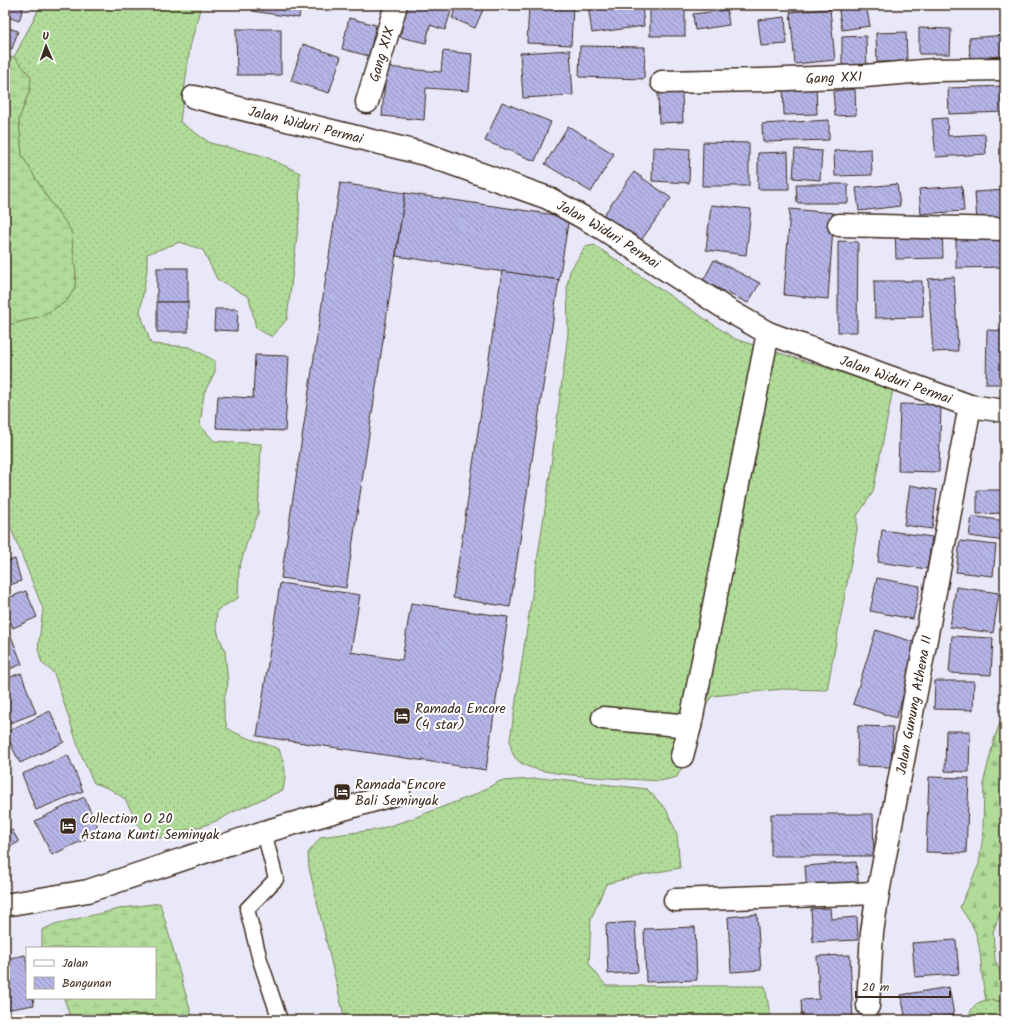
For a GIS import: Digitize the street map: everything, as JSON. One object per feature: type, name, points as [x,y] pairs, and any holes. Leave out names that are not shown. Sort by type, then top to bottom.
[{"type":"street","name":"Gang XIX","points":[[367,102],[396,5]]},
{"type":"street","name":"Gang XXI","points":[[662,82],[762,80],[865,76],[935,70],[1005,69]]},
{"type":"street","name":"Jalan Widuri Permai","points":[[194,97],[425,154],[548,198],[602,228],[728,310],[768,333],[970,406],[1005,411]]},
{"type":"street","points":[[839,225],[1005,229]]},
{"type":"street","points":[[682,756],[690,726],[768,333]]},
{"type":"street","name":"Jalan Gunung Athena II","points":[[868,1006],[872,932],[878,893],[970,406]]},
{"type":"street","points":[[603,718],[690,726]]},
{"type":"street","points":[[5,905],[88,891],[264,832],[399,793]]},
{"type":"street","points":[[675,900],[878,893]]},
{"type":"lane","points":[[264,832],[276,879],[247,909],[260,960],[280,1020]]},
{"type":"green space","points":[[41,5],[201,5],[190,47],[180,122],[210,143],[264,156],[300,173],[299,220],[287,319],[272,337],[256,328],[249,297],[217,279],[203,250],[180,242],[147,254],[147,270],[140,312],[151,344],[190,347],[215,361],[215,372],[204,393],[200,425],[214,441],[261,444],[258,515],[247,542],[239,569],[238,598],[217,610],[216,624],[219,637],[225,650],[228,684],[224,699],[224,714],[227,728],[240,735],[279,749],[285,774],[283,790],[233,812],[221,819],[203,826],[160,838],[146,836],[125,799],[110,789],[94,783],[81,755],[54,673],[42,663],[38,649],[43,609],[5,513],[5,326],[42,316],[67,301],[75,288],[76,274],[71,230],[45,194],[22,155],[19,119],[30,90],[31,76],[14,57]]},
{"type":"green space","points":[[14,57],[31,76],[30,90],[19,119],[22,155],[45,194],[71,230],[76,274],[75,288],[67,301],[42,316],[5,326],[5,58]]},
{"type":"green space","points":[[594,245],[735,339],[893,389],[873,492],[857,516],[857,530],[827,690],[783,689],[712,696],[696,721],[683,765],[677,777],[661,781],[566,774],[531,768],[521,763],[516,758],[512,753],[510,744],[547,496],[568,334],[567,286],[570,271],[585,247]]},
{"type":"green space","points":[[1005,711],[1005,900],[993,932],[995,960],[1001,973],[1003,987],[1000,1001],[986,1000],[978,939],[975,931],[960,907],[979,864],[983,835],[984,780],[995,736]]},
{"type":"green space","points":[[550,778],[647,789],[666,809],[677,834],[680,868],[635,876],[606,884],[591,919],[589,964],[606,986],[765,986],[771,1020],[345,1020],[309,868],[308,853],[321,837],[380,829],[474,795],[500,781]]},
{"type":"green space","points":[[160,903],[193,1020],[71,1020],[64,999],[156,999],[156,947],[42,947],[42,930],[55,924],[123,908]]},
{"type":"green space","points":[[986,1000],[1005,1002],[1005,1020],[967,1020],[976,1005]]},
{"type":"building","points":[[5,5],[24,5],[19,21],[5,16]]},
{"type":"building","points":[[253,5],[301,5],[299,18],[252,11]]},
{"type":"building","points":[[407,5],[453,5],[445,30],[430,25],[426,43],[400,37]]},
{"type":"building","points":[[457,5],[485,5],[475,28],[452,18]]},
{"type":"building","points":[[529,5],[573,5],[571,45],[527,43]]},
{"type":"building","points":[[588,5],[642,5],[644,26],[592,33]]},
{"type":"building","points":[[650,5],[685,5],[685,36],[650,36]]},
{"type":"building","points":[[694,5],[719,5],[719,7],[694,8]]},
{"type":"building","points":[[838,5],[866,5],[870,26],[842,30]]},
{"type":"building","points":[[830,9],[835,60],[795,64],[790,12]]},
{"type":"building","points":[[727,10],[729,25],[695,30],[693,14]]},
{"type":"building","points":[[785,17],[787,44],[761,46],[758,20]]},
{"type":"building","points":[[349,18],[376,25],[369,56],[342,49]]},
{"type":"building","points":[[5,27],[18,31],[12,49],[5,47]]},
{"type":"building","points":[[919,28],[951,29],[950,54],[919,54]]},
{"type":"building","points":[[236,29],[281,29],[281,75],[237,75]]},
{"type":"building","points":[[906,32],[907,62],[877,62],[876,33]]},
{"type":"building","points":[[1005,35],[1005,56],[970,58],[969,38]]},
{"type":"building","points":[[866,36],[867,73],[842,73],[842,37]]},
{"type":"building","points":[[303,44],[341,57],[329,93],[291,81]]},
{"type":"building","points":[[580,46],[645,47],[644,79],[579,77]]},
{"type":"building","points":[[570,50],[573,95],[523,98],[520,53]]},
{"type":"building","points":[[443,51],[472,54],[469,91],[426,88],[424,120],[382,116],[386,67],[441,72]]},
{"type":"building","points":[[816,84],[817,114],[784,115],[783,85]]},
{"type":"building","points":[[1005,86],[1005,112],[949,114],[948,88]]},
{"type":"building","points":[[855,89],[856,115],[835,116],[833,91]]},
{"type":"building","points":[[658,93],[682,93],[683,122],[659,123]]},
{"type":"building","points":[[502,102],[551,122],[535,161],[485,141]]},
{"type":"building","points":[[947,118],[948,136],[985,134],[986,154],[936,157],[932,119]]},
{"type":"building","points":[[829,120],[829,140],[763,142],[762,124]]},
{"type":"building","points":[[568,126],[614,154],[591,192],[545,164]]},
{"type":"building","points":[[703,142],[749,143],[749,186],[702,186]]},
{"type":"building","points":[[653,147],[690,149],[689,183],[652,181]]},
{"type":"building","points":[[795,149],[822,151],[820,180],[793,178]]},
{"type":"building","points":[[871,149],[872,175],[835,176],[834,151]]},
{"type":"building","points":[[788,152],[789,189],[758,189],[758,153]]},
{"type":"building","points":[[634,172],[671,198],[640,242],[603,216]]},
{"type":"building","points":[[340,183],[405,193],[346,588],[281,578]]},
{"type":"building","points":[[796,184],[848,184],[848,203],[797,203]]},
{"type":"building","points":[[897,184],[900,206],[859,211],[856,188]]},
{"type":"building","points":[[962,186],[964,211],[921,214],[919,189]]},
{"type":"building","points":[[1005,190],[1005,221],[977,223],[975,192]]},
{"type":"building","points":[[405,193],[569,217],[559,280],[396,256]]},
{"type":"building","points":[[711,205],[751,209],[746,255],[706,250]]},
{"type":"building","points":[[790,209],[834,213],[828,299],[784,295]]},
{"type":"building","points":[[942,227],[943,258],[896,259],[895,229]]},
{"type":"building","points":[[1005,233],[1005,267],[956,268],[956,234]]},
{"type":"building","points":[[838,241],[858,242],[857,332],[838,332]]},
{"type":"building","points":[[714,260],[760,283],[748,303],[703,281]]},
{"type":"building","points":[[157,268],[188,268],[188,302],[157,302]]},
{"type":"building","points":[[502,271],[559,280],[510,607],[453,598]]},
{"type":"building","points":[[954,277],[958,351],[933,352],[928,279]]},
{"type":"building","points":[[874,281],[922,281],[923,317],[875,318]]},
{"type":"building","points":[[157,302],[188,302],[188,332],[157,332]]},
{"type":"building","points":[[215,309],[238,309],[237,331],[214,330]]},
{"type":"building","points":[[987,330],[1005,331],[1005,384],[986,384]]},
{"type":"building","points":[[255,355],[289,356],[285,431],[216,428],[218,396],[253,398]]},
{"type":"building","points":[[900,404],[941,405],[939,472],[898,471]]},
{"type":"building","points":[[910,485],[937,490],[932,529],[904,525]]},
{"type":"building","points":[[977,490],[1005,490],[1005,513],[977,514]]},
{"type":"building","points":[[972,516],[1005,521],[1005,541],[969,536]]},
{"type":"building","points":[[882,530],[932,537],[927,569],[878,562]]},
{"type":"building","points":[[960,541],[996,545],[993,576],[956,572]]},
{"type":"building","points":[[15,559],[21,581],[5,587],[5,562]]},
{"type":"building","points":[[877,578],[920,586],[913,619],[870,611]]},
{"type":"building","points":[[280,583],[360,595],[351,652],[402,660],[411,603],[508,617],[486,770],[257,736]]},
{"type":"building","points":[[956,587],[999,593],[993,633],[950,627]]},
{"type":"building","points":[[26,591],[37,617],[13,628],[5,610],[5,599]]},
{"type":"building","points":[[876,630],[920,644],[896,718],[853,704]]},
{"type":"building","points":[[11,636],[22,664],[5,671],[5,639]]},
{"type":"building","points":[[952,636],[993,638],[991,675],[949,673]]},
{"type":"building","points":[[21,673],[36,713],[5,725],[5,679]]},
{"type":"building","points":[[935,681],[974,681],[973,710],[934,709]]},
{"type":"building","points":[[50,711],[64,742],[20,763],[5,733]]},
{"type":"building","points":[[858,726],[893,727],[891,767],[857,766]]},
{"type":"building","points":[[946,731],[970,731],[969,772],[945,771]]},
{"type":"building","points":[[68,755],[83,791],[36,810],[22,774]]},
{"type":"building","points":[[929,777],[969,778],[966,853],[926,852]]},
{"type":"building","name":"Collection O 20 Astana Kunti Seminyak","points":[[84,797],[100,832],[52,855],[35,821]]},
{"type":"building","points":[[771,814],[873,814],[874,856],[771,856]]},
{"type":"building","points":[[12,830],[19,842],[5,849],[5,834]]},
{"type":"building","points":[[856,862],[859,889],[807,894],[805,866]]},
{"type":"building","points":[[830,908],[831,919],[857,917],[858,940],[813,942],[811,909]]},
{"type":"building","points":[[757,914],[761,970],[731,972],[728,917]]},
{"type":"building","points":[[635,922],[638,972],[608,974],[606,924]]},
{"type":"building","points":[[695,927],[697,980],[646,982],[644,929]]},
{"type":"building","points":[[956,940],[959,974],[915,977],[912,943]]},
{"type":"building","points":[[25,955],[26,999],[33,999],[34,1005],[5,1010],[5,959]]},
{"type":"building","points":[[850,955],[853,1020],[802,1020],[801,1000],[819,999],[817,956]]},
{"type":"building","points":[[949,987],[954,1015],[926,1020],[906,1020],[901,995]]},
{"type":"place","name":"Ramada Encore (4 star)","points":[[402,716]]},
{"type":"place","name":"Ramada Encore Bali Seminyak","points":[[342,792]]},
{"type":"place","name":"Collection O 20 Astana Kunti Seminyak","points":[[68,826]]}]
